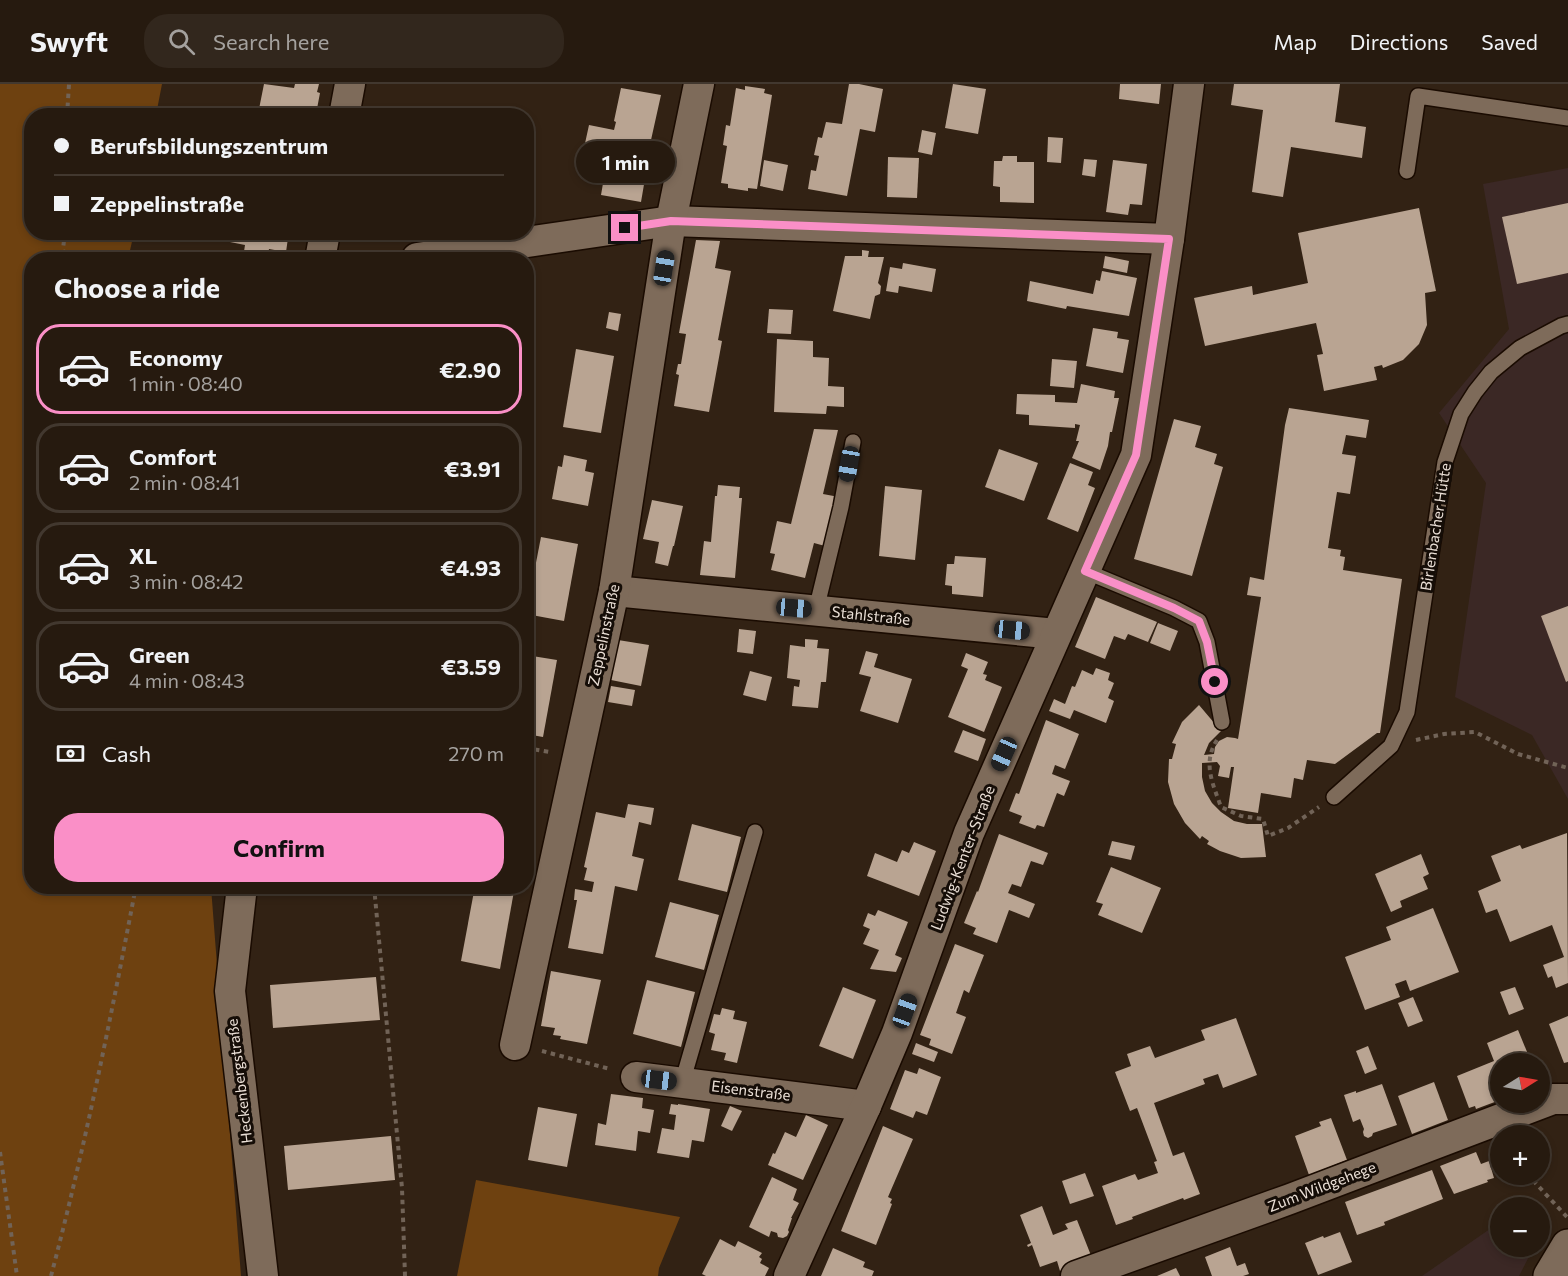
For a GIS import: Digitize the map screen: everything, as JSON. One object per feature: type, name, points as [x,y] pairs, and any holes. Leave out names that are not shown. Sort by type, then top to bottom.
[{"type":"main road","points":[[1550,1276],[1568,1246]]},
{"type":"street","points":[[346,108],[350,84]]},
{"type":"street","name":"Zeppelinstraße","points":[[515,1044],[614,591],[671,221],[699,84]]},
{"type":"street","name":"Ludwig-Kenter-Straße","points":[[789,1276],[897,1033],[969,833],[1136,455],[1169,239],[1189,84]]},
{"type":"street","points":[[458,252],[671,221],[1169,239]]},
{"type":"street","name":"Stahlstraße","points":[[614,591],[1056,634]]},
{"type":"street","name":"Heckenbergstraße","points":[[241,894],[230,991],[263,1276]]},
{"type":"street","name":"Eisenstraße","points":[[636,1077],[866,1106]]},
{"type":"street","name":"Zum Wildgehege","points":[[1076,1276],[1290,1199],[1553,1099],[1568,1099]]},
{"type":"lane","points":[[1407,171],[1419,90],[1568,118]]},
{"type":"lane","name":"Birlenbacher Hütte","points":[[1392,746],[1407,712],[1445,462],[1461,414],[1491,372],[1520,348],[1568,324]]},
{"type":"lane","points":[[816,610],[841,507],[853,442]]},
{"type":"lane","points":[[1085,571],[1174,608],[1199,621],[1207,642],[1222,722]]},
{"type":"lane","points":[[1334,796],[1392,746]]},
{"type":"lane","points":[[682,1083],[755,832]]},
{"type":"path","points":[[68,108],[69,84]]},
{"type":"path","points":[[1222,722],[1223,731],[1211,749],[1209,764],[1221,807],[1241,816],[1263,819],[1268,836],[1288,828],[1334,796]]},
{"type":"path","points":[[1392,746],[1444,734],[1475,732],[1518,754],[1568,768]]},
{"type":"path","points":[[51,1276],[72,1195],[135,894]]},
{"type":"path","points":[[375,894],[402,1188],[405,1276]]},
{"type":"path","points":[[515,1044],[636,1077]]},
{"type":"path","points":[[0,1152],[17,1276]]},
{"type":"path","points":[[1537,1185],[1568,1218]]},
{"type":"shaded area","points":[[0,84],[162,84],[157,108],[24,108],[24,240],[132,240],[130,252],[24,252],[24,894],[212,894],[241,1276],[0,1276]]},
{"type":"shaded area","points":[[1568,168],[1568,799],[1532,735],[1455,697],[1486,483],[1439,413],[1509,329],[1483,184]]},
{"type":"shaded area","points":[[476,1180],[680,1217],[659,1268],[658,1276],[457,1276]]},
{"type":"shaded area","points":[[1490,1229],[1490,1257],[1529,1257],[1519,1276],[1422,1276]]},
{"type":"building","points":[[264,84],[294,88],[295,84],[319,84],[317,108],[259,108]]},
{"type":"building","points":[[849,84],[883,89],[875,132],[860,129],[847,196],[808,189],[811,170],[816,171],[819,156],[814,155],[818,137],[822,138],[826,122],[842,124]]},
{"type":"building","points":[[953,84],[986,89],[978,134],[945,128]]},
{"type":"building","points":[[1120,84],[1161,84],[1159,104],[1119,99]]},
{"type":"building","points":[[1234,84],[1340,84],[1335,122],[1366,127],[1362,158],[1291,147],[1283,197],[1252,192],[1263,110],[1231,105]]},
{"type":"building","points":[[745,86],[765,89],[764,93],[772,95],[757,189],[748,188],[748,191],[728,188],[728,184],[721,183],[727,146],[723,145],[726,125],[730,126],[736,88],[745,90]]},
{"type":"building","points":[[621,88],[661,95],[645,167],[647,167],[641,202],[601,195],[610,153],[584,148],[589,125],[614,130]]},
{"type":"building","points":[[922,130],[936,133],[932,155],[918,152]]},
{"type":"building","points":[[1048,137],[1063,138],[1061,163],[1047,162]]},
{"type":"building","points":[[1003,156],[1017,156],[1017,162],[1034,162],[1034,203],[1000,202],[1000,187],[993,186],[994,161],[1002,161]]},
{"type":"building","points":[[888,157],[919,158],[917,198],[887,197]]},
{"type":"building","points":[[1084,159],[1097,160],[1095,177],[1082,175]]},
{"type":"building","points":[[764,160],[788,165],[783,191],[760,186]]},
{"type":"building","points":[[1113,160],[1147,164],[1142,205],[1130,204],[1128,215],[1106,212]]},
{"type":"building","points":[[1568,203],[1568,273],[1517,284],[1502,217]]},
{"type":"building","points":[[1419,208],[1436,291],[1425,293],[1427,325],[1419,344],[1403,360],[1383,368],[1382,365],[1374,367],[1377,380],[1324,391],[1317,355],[1323,354],[1316,323],[1205,346],[1194,298],[1252,286],[1253,295],[1308,283],[1298,233]]},
{"type":"building","points":[[230,240],[288,240],[286,252],[269,249],[268,252],[244,252],[245,245],[230,242]]},
{"type":"building","points":[[696,240],[720,241],[715,268],[731,271],[718,340],[722,341],[709,412],[674,406],[679,375],[676,374],[678,364],[681,364],[686,334],[679,333]]},
{"type":"building","points":[[862,250],[869,251],[868,257],[884,257],[878,283],[881,286],[880,294],[875,296],[870,319],[833,311],[845,256],[862,256]]},
{"type":"building","points":[[1105,256],[1129,261],[1127,273],[1103,268]]},
{"type":"building","points":[[903,263],[936,269],[932,292],[899,286],[898,293],[886,291],[890,267],[902,269]]},
{"type":"building","points":[[1102,271],[1137,278],[1129,316],[1067,306],[1066,309],[1027,301],[1030,281],[1093,294],[1096,280],[1100,281]]},
{"type":"building","points":[[769,309],[793,310],[791,334],[767,333]]},
{"type":"building","points":[[609,312],[621,314],[618,331],[606,328]]},
{"type":"building","points":[[1093,328],[1118,332],[1117,338],[1129,340],[1123,373],[1086,366]]},
{"type":"building","points":[[777,339],[813,341],[813,357],[829,358],[828,386],[844,387],[844,407],[827,406],[826,414],[774,412]]},
{"type":"building","points":[[576,349],[614,356],[601,433],[563,427]]},
{"type":"building","points":[[1052,359],[1077,361],[1074,388],[1050,386]]},
{"type":"building","points":[[1081,384],[1115,391],[1114,398],[1119,398],[1112,432],[1110,432],[1100,470],[1072,458],[1079,441],[1076,441],[1080,425],[1075,424],[1075,428],[1029,425],[1029,415],[1016,414],[1017,394],[1055,395],[1055,402],[1077,403]]},
{"type":"building","points":[[1289,408],[1369,420],[1366,438],[1346,435],[1342,454],[1356,456],[1350,494],[1337,492],[1328,548],[1341,550],[1340,556],[1345,557],[1343,570],[1402,579],[1380,733],[1335,764],[1307,760],[1303,780],[1294,778],[1291,798],[1261,793],[1258,813],[1228,808],[1234,767],[1231,767],[1229,778],[1218,776],[1220,766],[1217,762],[1202,763],[1205,791],[1212,803],[1234,821],[1262,824],[1266,857],[1241,858],[1207,844],[1209,841],[1202,836],[1200,839],[1185,823],[1174,804],[1168,782],[1169,759],[1172,759],[1176,744],[1172,743],[1182,722],[1199,705],[1221,731],[1209,743],[1204,755],[1214,754],[1219,741],[1227,737],[1238,739],[1261,597],[1247,595],[1250,577],[1264,580]]},
{"type":"building","points":[[1174,419],[1201,426],[1195,447],[1217,454],[1214,464],[1223,467],[1192,576],[1134,559]]},
{"type":"building","points":[[814,429],[838,430],[823,494],[839,497],[825,546],[814,543],[805,578],[771,570],[775,554],[770,553],[777,521],[791,524]]},
{"type":"building","points":[[999,449],[1038,463],[1024,501],[985,487]]},
{"type":"building","points":[[564,455],[587,460],[585,471],[594,473],[588,506],[552,499],[558,466],[562,467]]},
{"type":"building","points":[[1070,463],[1093,472],[1088,485],[1095,488],[1078,532],[1047,519]]},
{"type":"building","points":[[718,485],[740,487],[739,498],[742,498],[735,578],[700,575],[704,541],[711,542]]},
{"type":"building","points":[[885,486],[922,490],[915,560],[879,556]]},
{"type":"building","points":[[652,500],[683,506],[668,566],[655,563],[659,542],[643,539]]},
{"type":"building","points":[[541,537],[578,544],[564,621],[534,615],[534,573]]},
{"type":"building","points":[[955,556],[986,558],[983,597],[952,594],[952,586],[945,585],[947,564],[954,564]]},
{"type":"building","points":[[1096,597],[1157,622],[1148,642],[1128,634],[1125,640],[1114,636],[1105,659],[1075,647]]},
{"type":"building","points":[[1568,606],[1568,681],[1566,682],[1541,616]]},
{"type":"building","points":[[1158,623],[1178,631],[1170,651],[1150,643]]},
{"type":"building","points":[[739,629],[756,631],[753,654],[737,652]]},
{"type":"building","points":[[805,639],[818,640],[817,648],[829,649],[826,682],[821,682],[818,708],[792,706],[794,686],[799,687],[800,680],[787,678],[790,645],[805,647]]},
{"type":"building","points":[[618,640],[649,645],[641,686],[611,680]]},
{"type":"building","points":[[866,651],[878,654],[874,667],[912,679],[898,723],[860,711],[871,677],[859,674]]},
{"type":"building","points":[[966,653],[988,662],[983,674],[987,675],[985,680],[1002,687],[984,732],[948,717],[968,669],[961,666]]},
{"type":"building","points":[[534,656],[557,660],[543,737],[534,735]]},
{"type":"building","points":[[1096,668],[1110,673],[1108,680],[1114,683],[1108,698],[1114,701],[1106,723],[1074,710],[1070,719],[1049,711],[1054,699],[1065,704],[1082,670],[1093,675]]},
{"type":"building","points":[[750,671],[772,677],[766,701],[743,695]]},
{"type":"building","points":[[611,686],[635,690],[632,706],[608,702]]},
{"type":"building","points":[[1046,720],[1079,734],[1065,769],[1055,765],[1052,774],[1070,781],[1064,796],[1057,793],[1044,827],[1037,825],[1035,829],[1019,823],[1022,816],[1009,811],[1016,793],[1019,794]]},
{"type":"building","points":[[963,730],[986,739],[978,761],[954,752]]},
{"type":"building","points":[[628,804],[654,808],[651,825],[639,822],[632,856],[644,859],[637,891],[615,886],[603,954],[568,948],[577,900],[574,900],[575,889],[592,892],[594,882],[584,880],[587,868],[584,867],[596,812],[625,818]]},
{"type":"building","points":[[692,824],[741,837],[727,892],[678,880]]},
{"type":"building","points":[[1567,833],[1568,983],[1556,988],[1552,976],[1548,978],[1543,965],[1564,957],[1552,925],[1510,942],[1497,909],[1486,913],[1478,891],[1501,881],[1491,856],[1520,845],[1522,849]]},
{"type":"building","points":[[999,834],[1048,853],[1043,865],[1031,861],[1021,887],[1012,884],[1008,893],[1035,904],[1029,918],[1009,910],[997,943],[973,934],[976,928],[964,923]]},
{"type":"building","points":[[1112,841],[1135,846],[1131,860],[1108,855]]},
{"type":"building","points":[[914,842],[936,851],[919,896],[867,876],[875,853],[897,862],[902,850],[909,853]]},
{"type":"building","points":[[1421,854],[1429,874],[1423,877],[1428,889],[1400,901],[1402,907],[1391,912],[1375,874]]},
{"type":"building","points":[[1111,867],[1161,888],[1142,933],[1098,915],[1103,904],[1096,902]]},
{"type":"building","points":[[474,894],[513,894],[500,969],[461,961]]},
{"type":"building","points":[[670,902],[719,915],[704,970],[655,957]]},
{"type":"building","points":[[1433,908],[1459,972],[1410,991],[1406,980],[1395,984],[1400,997],[1365,1010],[1345,957],[1391,940],[1386,927]]},
{"type":"building","points":[[878,910],[908,922],[895,955],[902,958],[896,972],[870,969],[879,950],[863,944],[870,929],[863,926],[868,913],[875,916]]},
{"type":"building","points":[[955,944],[984,955],[969,993],[964,990],[956,1013],[966,1017],[952,1054],[929,1045],[931,1039],[920,1035]]},
{"type":"building","points":[[551,971],[601,980],[587,1044],[560,1039],[561,1036],[553,1035],[555,1028],[541,1026]]},
{"type":"building","points":[[376,977],[380,1020],[273,1028],[270,985]]},
{"type":"building","points":[[647,980],[695,992],[681,1047],[633,1034]]},
{"type":"building","points":[[843,987],[876,1000],[853,1059],[819,1046]]},
{"type":"building","points":[[1515,987],[1524,1009],[1509,1015],[1500,992]]},
{"type":"building","points":[[1413,997],[1423,1021],[1408,1027],[1398,1003]]},
{"type":"building","points":[[722,1008],[735,1011],[733,1019],[747,1022],[737,1063],[724,1060],[726,1053],[711,1050],[715,1034],[709,1032],[714,1014],[720,1015]]},
{"type":"building","points":[[1568,1016],[1568,1062],[1564,1063],[1549,1024]]},
{"type":"building","points":[[1236,1018],[1257,1075],[1223,1088],[1218,1074],[1203,1079],[1205,1084],[1154,1103],[1173,1156],[1184,1152],[1200,1194],[1184,1200],[1183,1198],[1116,1225],[1102,1186],[1135,1174],[1138,1180],[1158,1173],[1154,1162],[1157,1161],[1137,1108],[1130,1111],[1115,1072],[1131,1066],[1127,1054],[1150,1046],[1155,1058],[1205,1040],[1201,1030]]},
{"type":"building","points":[[1518,1030],[1527,1053],[1491,1053],[1487,1043]]},
{"type":"building","points":[[916,1043],[938,1052],[934,1062],[912,1054]]},
{"type":"building","points":[[1368,1046],[1377,1069],[1365,1074],[1356,1051]]},
{"type":"building","points":[[1490,1063],[1490,1104],[1476,1109],[1475,1106],[1469,1108],[1457,1076]]},
{"type":"building","points":[[919,1068],[941,1077],[927,1115],[916,1111],[913,1118],[890,1109],[905,1070],[917,1074]]},
{"type":"building","points":[[1434,1082],[1448,1120],[1412,1134],[1398,1096]]},
{"type":"building","points":[[1382,1084],[1397,1125],[1373,1133],[1368,1138],[1364,1136],[1360,1119],[1353,1122],[1344,1095]]},
{"type":"building","points":[[611,1094],[643,1098],[642,1108],[654,1110],[650,1133],[638,1131],[636,1151],[595,1145],[598,1123],[606,1125]]},
{"type":"building","points":[[671,1104],[710,1109],[704,1142],[692,1140],[689,1158],[657,1153],[662,1128],[674,1130],[676,1115],[669,1114]]},
{"type":"building","points":[[730,1106],[742,1111],[732,1131],[721,1126]]},
{"type":"building","points":[[538,1107],[577,1114],[567,1167],[528,1160]]},
{"type":"building","points":[[806,1115],[828,1125],[803,1180],[768,1165],[785,1132],[796,1137]]},
{"type":"building","points":[[1331,1118],[1347,1160],[1309,1175],[1295,1136],[1321,1126],[1319,1122]]},
{"type":"building","points":[[883,1126],[913,1139],[888,1197],[892,1199],[890,1203],[892,1204],[876,1245],[841,1231]]},
{"type":"building","points":[[391,1136],[395,1180],[288,1190],[284,1146]]},
{"type":"building","points":[[1476,1152],[1481,1164],[1489,1161],[1490,1179],[1487,1180],[1488,1182],[1454,1194],[1440,1166]]},
{"type":"building","points":[[1432,1170],[1443,1199],[1357,1235],[1345,1202]]},
{"type":"building","points":[[1085,1173],[1094,1196],[1070,1204],[1062,1181]]},
{"type":"building","points":[[772,1177],[797,1189],[793,1200],[799,1203],[791,1218],[789,1232],[783,1238],[771,1231],[769,1237],[749,1227]]},
{"type":"building","points":[[1042,1206],[1053,1235],[1068,1229],[1065,1224],[1077,1220],[1092,1258],[1060,1271],[1057,1261],[1040,1267],[1032,1245],[1028,1247],[1027,1245],[1031,1243],[1020,1215]]},
{"type":"building","points":[[1340,1232],[1352,1262],[1318,1275],[1305,1243]]},
{"type":"building","points":[[720,1239],[735,1247],[738,1241],[762,1253],[759,1257],[762,1259],[760,1263],[769,1268],[765,1276],[706,1276],[702,1274]]},
{"type":"building","points":[[1230,1247],[1237,1266],[1245,1263],[1249,1274],[1212,1276],[1205,1257]]},
{"type":"building","points":[[833,1248],[865,1262],[863,1267],[874,1271],[872,1276],[821,1276]]},
{"type":"building","points":[[1176,1268],[1180,1276],[1157,1276]]},
{"type":"route","points":[[625,228],[671,221],[1169,239],[1136,455],[1085,571],[1174,608],[1199,621],[1207,642],[1215,682]]}]
